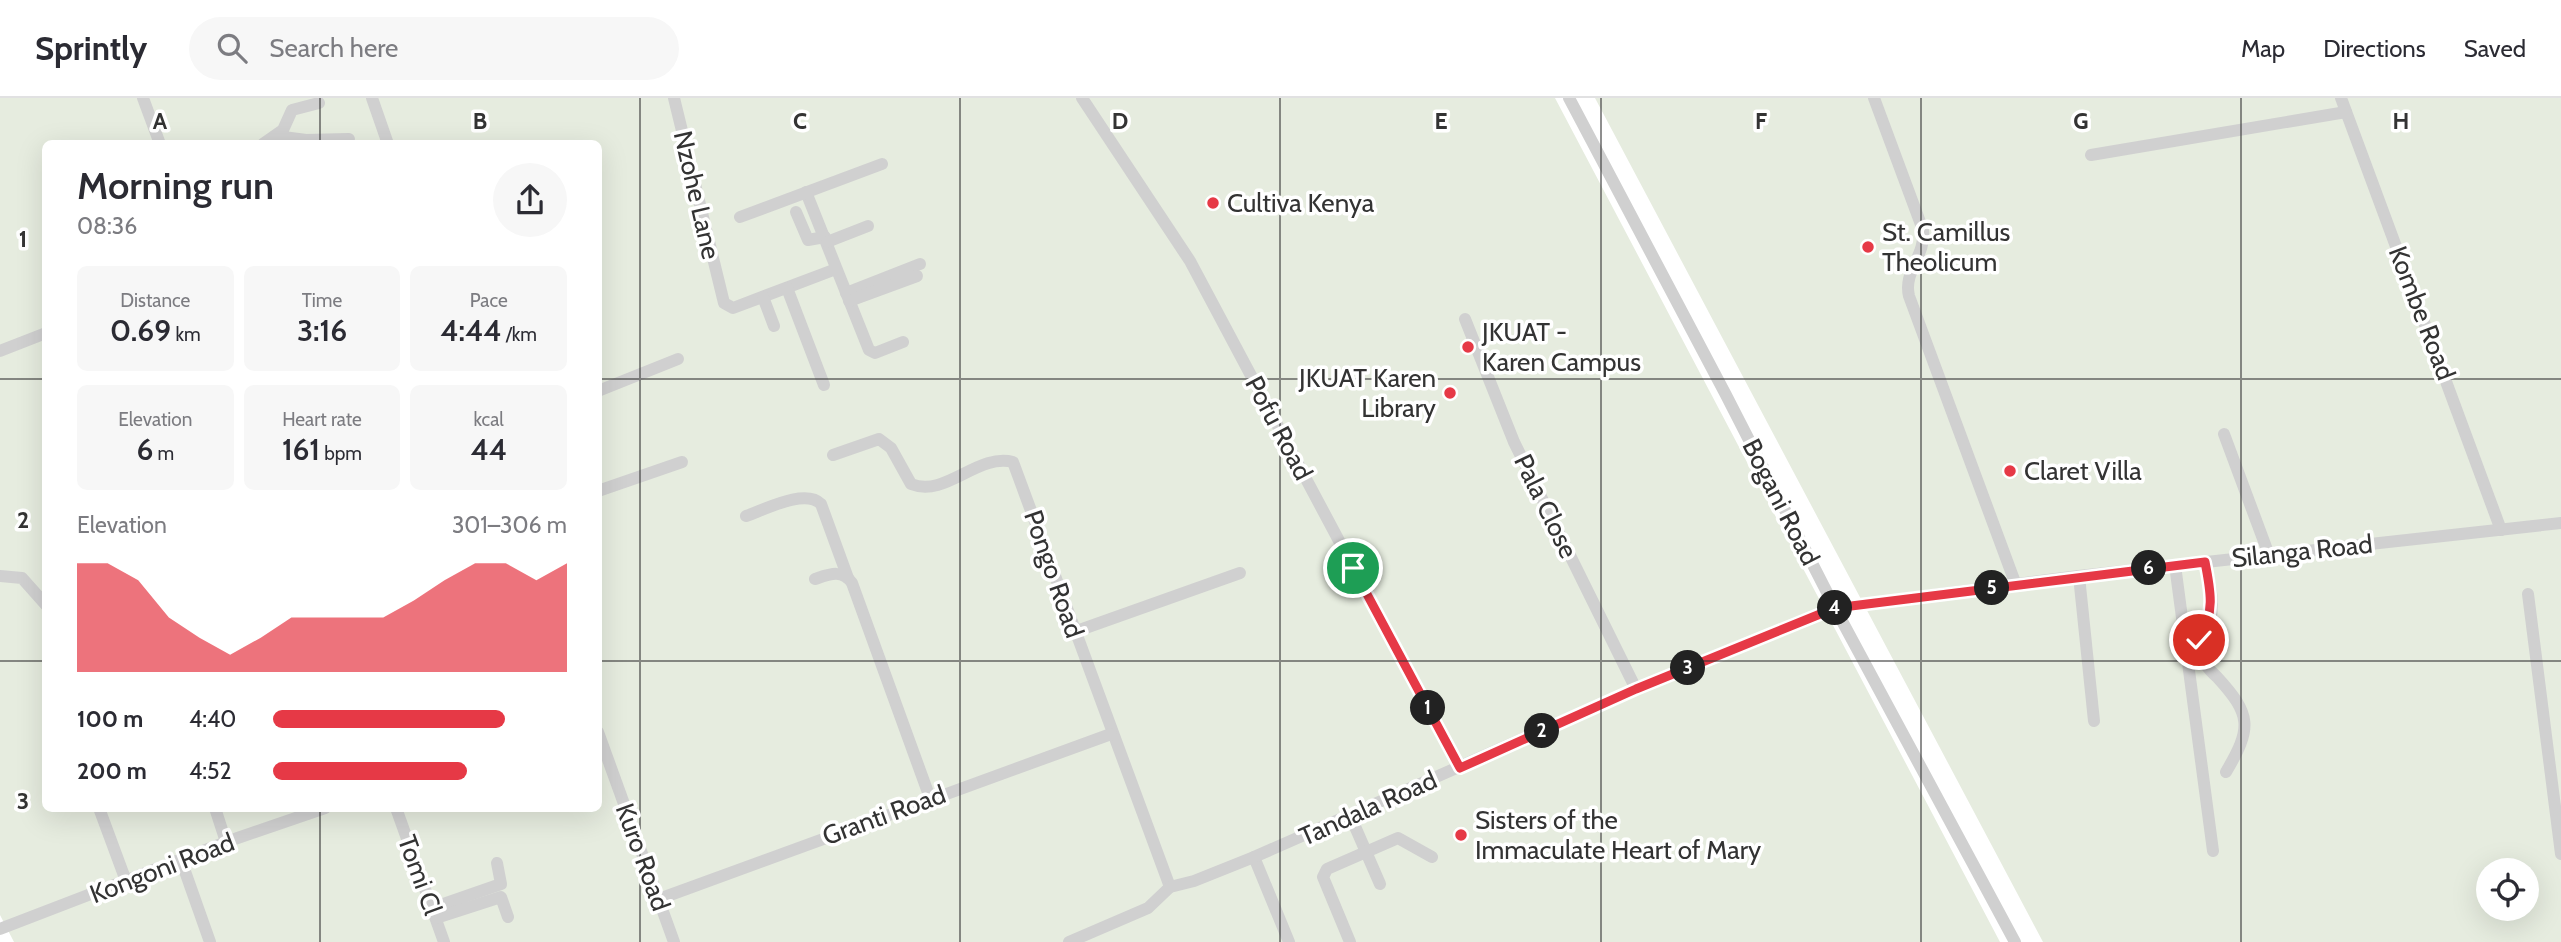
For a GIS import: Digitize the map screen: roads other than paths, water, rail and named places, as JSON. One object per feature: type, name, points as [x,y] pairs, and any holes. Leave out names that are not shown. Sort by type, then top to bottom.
[{"type":"street","points":[[143,98],[159,140]]},
{"type":"street","points":[[372,98],[387,140]]},
{"type":"street","name":"Nzohe Lane","points":[[674,98],[724,303],[733,308],[763,298]]},
{"type":"street","name":"Pofu Road","points":[[1082,98],[1190,261],[1460,768]]},
{"type":"street","name":"Bogani Road","points":[[1569,98],[1835,608],[2015,942]]},
{"type":"street","points":[[1874,98],[1923,230],[1923,248],[1909,276],[1909,296],[2016,585]]},
{"type":"street","name":"Kombe Road","points":[[2340,98],[2501,530]]},
{"type":"street","points":[[270,140],[283,130],[292,110],[319,103]]},
{"type":"street","points":[[2091,155],[2346,112]]},
{"type":"street","points":[[276,136],[319,140]]},
{"type":"street","points":[[340,140],[349,139]]},
{"type":"street","points":[[740,216],[882,164]]},
{"type":"street","points":[[806,192],[871,353],[903,342]]},
{"type":"street","points":[[796,212],[808,240],[826,239],[868,226]]},
{"type":"street","points":[[774,326],[763,298],[836,269]]},
{"type":"street","points":[[847,297],[919,270]]},
{"type":"street","points":[[787,288],[824,384]]},
{"type":"street","name":"Pala Close","points":[[1465,319],[1514,442],[1636,689]]},
{"type":"street","points":[[0,351],[42,335]]},
{"type":"street","points":[[602,389],[678,359]]},
{"type":"street","points":[[2224,434],[2269,555]]},
{"type":"street","name":"Pongo Road","points":[[833,455],[879,439],[891,448],[911,484],[926,488],[995,461],[1013,462],[1111,734],[1170,887]]},
{"type":"street","points":[[602,490],[682,462]]},
{"type":"street","points":[[746,516],[804,497],[815,499],[821,504],[930,798]]},
{"type":"street","name":"Silanga Road","points":[[1835,608],[2079,576],[2561,523]]},
{"type":"street","points":[[2205,562],[2212,599],[2209,622],[2199,640],[2200,654],[2207,667],[2240,703],[2245,718],[2244,743],[2226,772]]},
{"type":"street","points":[[2175,565],[2213,851]]},
{"type":"street","points":[[815,579],[837,573],[848,578]]},
{"type":"street","points":[[1074,632],[1240,573]]},
{"type":"street","points":[[0,576],[22,578],[42,600]]},
{"type":"street","points":[[2079,576],[2094,721]]},
{"type":"street","points":[[2528,594],[2561,854]]},
{"type":"street","name":"Tandala Road","points":[[1170,887],[1194,881],[1254,857],[1636,689],[1835,608]]},
{"type":"street","name":"Granti Road","points":[[659,900],[930,798],[1111,734]]},
{"type":"street","name":"Kuro Road","points":[[602,743],[674,942]]},
{"type":"street","points":[[100,812],[126,881]]},
{"type":"street","points":[[216,812],[226,842]]},
{"type":"street","name":"Kongoni Road","points":[[0,929],[226,842],[314,812]]},
{"type":"street","name":"Tomi Cl","points":[[397,812],[444,942]]},
{"type":"street","points":[[1350,815],[1380,884]]},
{"type":"street","points":[[1350,942],[1323,877],[1327,869],[1398,838],[1432,857]]},
{"type":"street","points":[[1254,857],[1289,942]]},
{"type":"street","points":[[181,860],[210,942]]},
{"type":"street","points":[[434,913],[501,884],[498,863]]},
{"type":"street","points":[[1069,942],[1147,908],[1170,887]]},
{"type":"street","points":[[434,913],[501,897],[508,917]]},
{"type":"place","name":"Cultiva Kenya","points":[[1213,203]]},
{"type":"place","name":"St. Camillus Theolicum","points":[[1868,247]]},
{"type":"place","name":"JKUAT - Karen Campus","points":[[1468,347]]},
{"type":"place","name":"JKUAT Karen Library","points":[[1450,393]]},
{"type":"place","name":"Claret Villa","points":[[2010,471]]},
{"type":"place","name":"Sisters of the Immaculate Heart of Mary","points":[[1461,835]]}]
